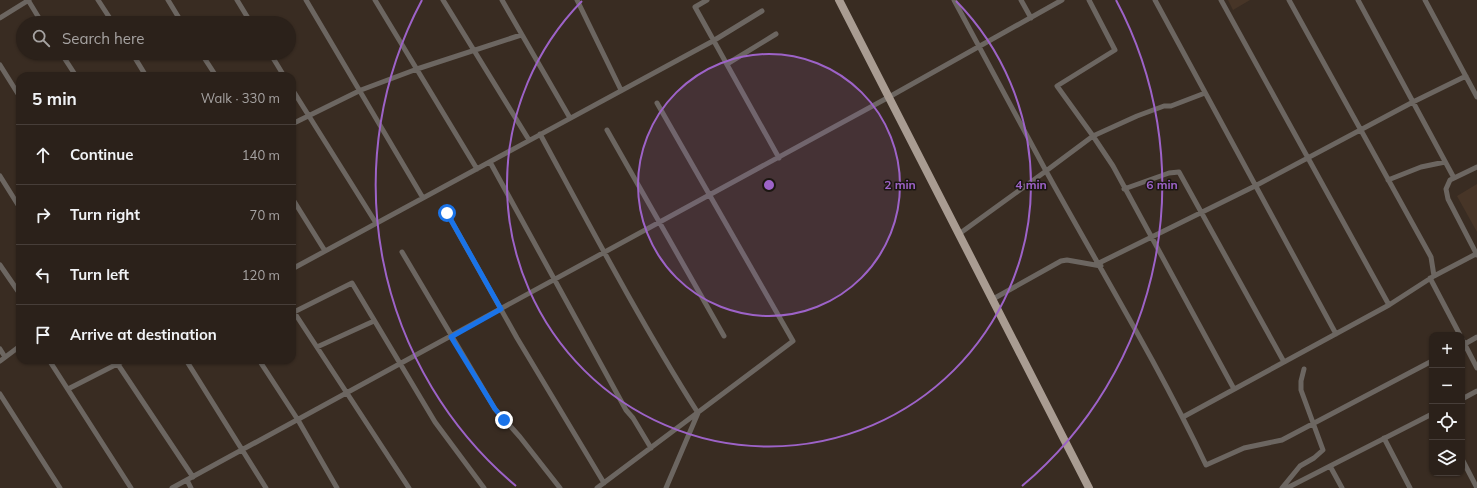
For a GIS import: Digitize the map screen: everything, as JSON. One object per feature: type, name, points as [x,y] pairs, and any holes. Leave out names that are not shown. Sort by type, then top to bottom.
[{"type":"main road","points":[[839,0],[1089,488]]},
{"type":"street","points":[[0,18],[28,0],[38,16]]},
{"type":"street","points":[[98,0],[108,16]]},
{"type":"street","points":[[168,0],[178,16]]},
{"type":"street","points":[[237,0],[247,16]]},
{"type":"street","points":[[306,0],[361,90],[423,198]]},
{"type":"street","points":[[375,0],[477,169]]},
{"type":"street","points":[[443,0],[529,140]]},
{"type":"street","points":[[502,0],[570,118]]},
{"type":"street","points":[[578,0],[621,90]]},
{"type":"street","points":[[707,0],[695,7],[779,158]]},
{"type":"street","points":[[954,0],[1046,171],[1100,264],[1183,417],[1206,465],[1244,448],[1282,440],[1429,363]]},
{"type":"street","points":[[1021,0],[1031,18]]},
{"type":"street","points":[[172,488],[659,224],[1062,0]]},
{"type":"street","points":[[1089,0],[1115,50],[1057,86],[1113,166],[1150,237],[1234,389]]},
{"type":"street","points":[[1155,0],[1336,334]]},
{"type":"street","points":[[1221,0],[1389,305]]},
{"type":"street","points":[[1289,0],[1362,129],[1388,180],[1431,257],[1432,277],[1459,332]]},
{"type":"street","points":[[1358,0],[1454,178]]},
{"type":"street","points":[[1425,0],[1477,97]]},
{"type":"street","points":[[296,267],[714,40],[762,11]]},
{"type":"street","points":[[726,64],[776,34]]},
{"type":"street","points":[[296,122],[361,90],[521,35]]},
{"type":"street","points":[[66,60],[73,72]]},
{"type":"street","points":[[136,60],[144,72]]},
{"type":"street","points":[[206,60],[213,72]]},
{"type":"street","points":[[274,60],[282,72]]},
{"type":"street","points":[[0,65],[16,91]]},
{"type":"street","points":[[992,299],[1061,261],[1067,260],[1100,264],[1150,237],[1255,186],[1413,102],[1466,76]]},
{"type":"street","points":[[960,234],[1093,136],[1137,116],[1164,106],[1171,106],[1205,93]]},
{"type":"street","points":[[296,95],[376,223]]},
{"type":"street","points":[[597,488],[794,341],[657,103]]},
{"type":"street","points":[[607,130],[659,224],[724,336]]},
{"type":"street","points":[[540,134],[675,377],[698,413]]},
{"type":"street","points":[[490,162],[626,410],[633,418],[651,448]]},
{"type":"street","points":[[1388,180],[1421,167],[1445,162]]},
{"type":"street","points":[[1183,417],[1389,305],[1432,277],[1476,255],[1448,199],[1446,189],[1450,180],[1477,167]]},
{"type":"street","points":[[1124,189],[1177,171],[1202,212],[1284,362]]},
{"type":"street","points":[[0,176],[16,202]]},
{"type":"street","points":[[296,204],[325,251]]},
{"type":"street","points":[[447,213],[501,309],[604,483]]},
{"type":"street","points":[[402,252],[495,409],[520,437],[560,488]]},
{"type":"street","points":[[0,265],[16,288]]},
{"type":"street","points":[[296,310],[352,283],[435,422],[484,488]]},
{"type":"street","points":[[296,316],[409,488]]},
{"type":"street","points":[[317,347],[374,321]]},
{"type":"street","points":[[1465,342],[1477,337]]},
{"type":"street","points":[[1465,347],[1477,368]]},
{"type":"street","points":[[0,349],[5,357]]},
{"type":"street","points":[[0,361],[16,349]]},
{"type":"street","points":[[52,364],[131,488]]},
{"type":"street","points":[[68,389],[113,364]]},
{"type":"street","points":[[118,364],[193,477]]},
{"type":"street","points":[[189,364],[266,488]]},
{"type":"street","points":[[262,364],[298,420],[337,488]]},
{"type":"street","points":[[1282,488],[1300,466],[1314,458],[1323,450],[1301,390],[1304,369]]},
{"type":"street","points":[[1465,397],[1477,391]]},
{"type":"street","points":[[0,394],[60,488]]},
{"type":"street","points":[[666,488],[698,413]]},
{"type":"street","points":[[1287,488],[1429,416]]},
{"type":"street","points":[[1384,438],[1410,488]]},
{"type":"street","points":[[1465,465],[1477,488]]},
{"type":"street","points":[[1330,466],[1342,488]]},
{"type":"street","points":[[187,480],[191,488]]},
{"type":"shaded area","points":[[1228,0],[1250,0],[1233,10]]},
{"type":"shaded area","points":[[1477,184],[1477,232],[1457,196]]},
{"type":"route","points":[[447,213],[501,309],[451,337],[495,409],[504,420]]}]
